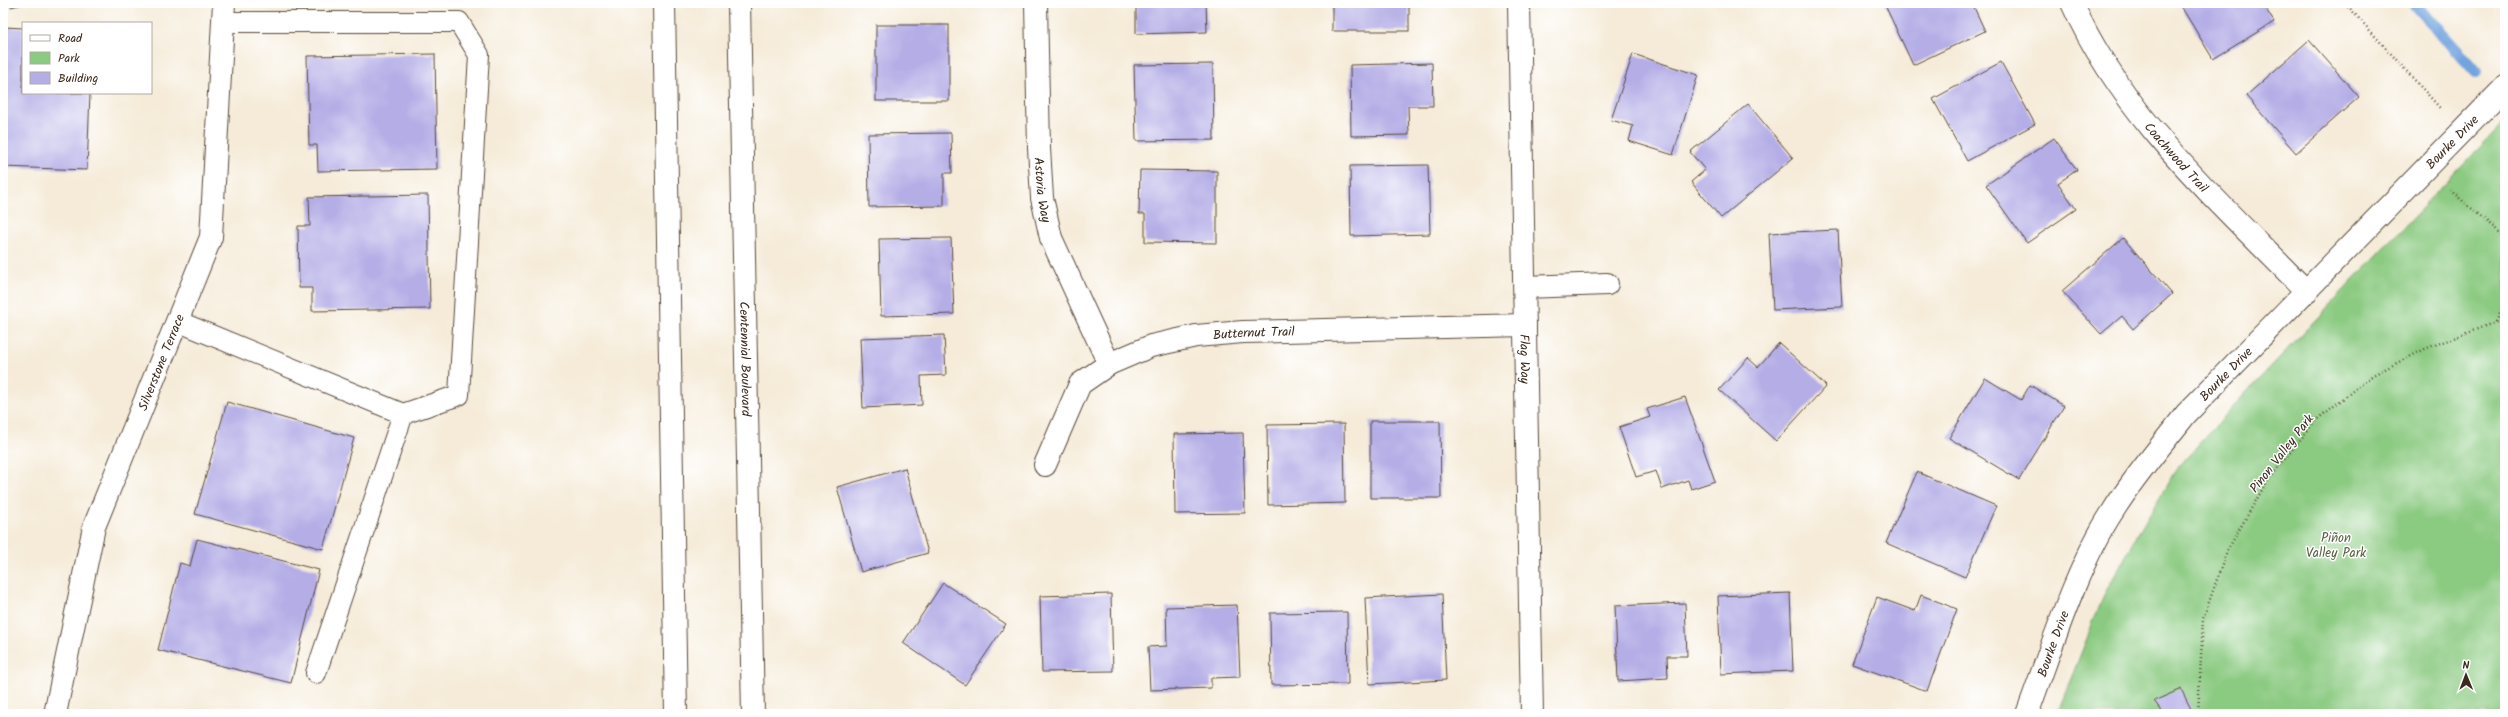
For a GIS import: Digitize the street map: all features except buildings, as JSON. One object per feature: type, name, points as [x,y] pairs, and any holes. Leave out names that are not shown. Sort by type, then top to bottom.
[{"type":"street","points":[[664,3],[676,714]]},
{"type":"street","name":"Centennial Boulevard","points":[[739,3],[753,714]]},
{"type":"street","name":"Astoria Way","points":[[1036,3],[1042,198],[1051,238],[1109,364]]},
{"type":"street","name":"Flag Way","points":[[1519,3],[1532,714]]},
{"type":"street","name":"Coachwood Trail","points":[[2072,3],[2113,75],[2149,126],[2200,183],[2307,292]]},
{"type":"street","name":"Silverstone Terrace","points":[[56,714],[94,527],[211,237],[223,13]]},
{"type":"street","name":"Bourke Drive","points":[[2027,714],[2087,560],[2112,511],[2186,414],[2505,88]]},
{"type":"street","points":[[1525,287],[1607,284]]},
{"type":"street","name":"Butternut Trail","points":[[1046,464],[1080,384],[1109,364],[1151,346],[1196,336],[1243,332],[1525,325]]},
{"type":"lane","points":[[177,321],[403,414],[459,395],[480,55],[459,22],[223,13]]},
{"type":"lane","points":[[316,673],[403,414]]},
{"type":"path","points":[[2345,3],[2442,110]]},
{"type":"path","points":[[2450,192],[2505,237]]},
{"type":"path","points":[[2496,322],[2505,303]]},
{"type":"path","name":"Pinon Valley Park","points":[[2198,714],[2203,619],[2227,551],[2266,483],[2315,421],[2373,375],[2427,348],[2496,322],[2505,323]]},
{"type":"green space","name":"Piñon Valley Park","points":[[2505,121],[2505,714],[2057,714],[2103,598],[2139,532],[2175,471],[2220,420]]},
{"type":"waterway","points":[[2414,3],[2476,72]]}]
